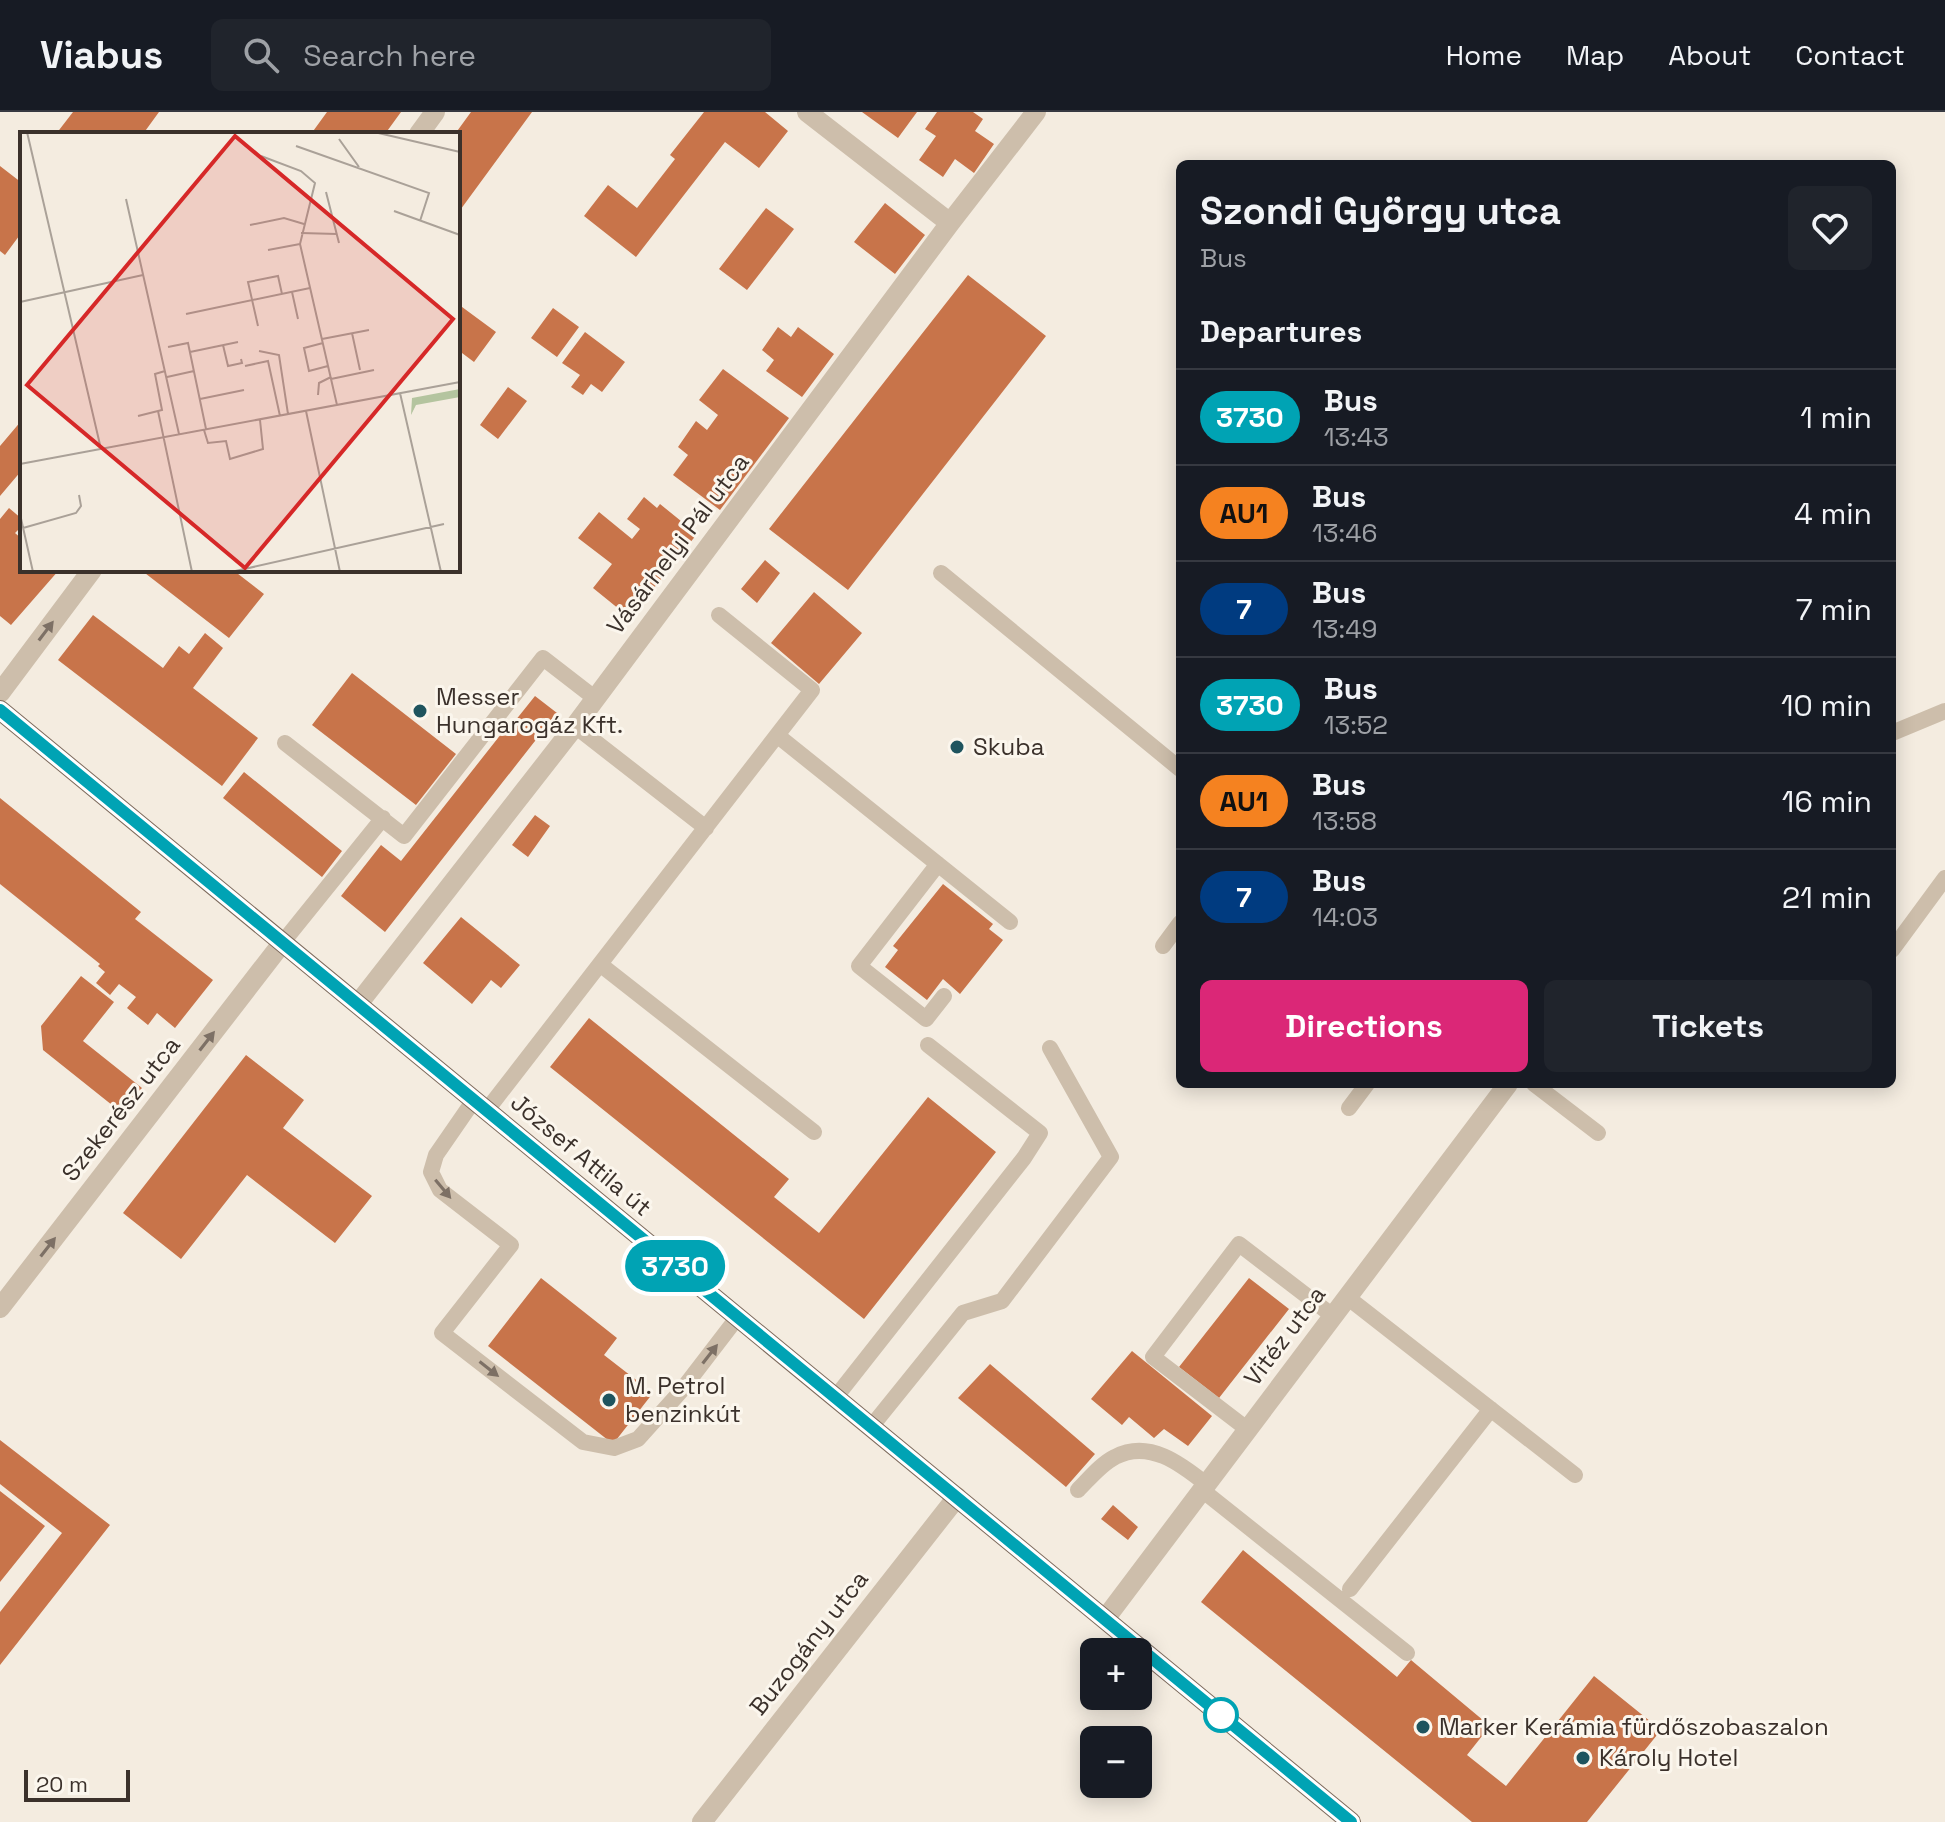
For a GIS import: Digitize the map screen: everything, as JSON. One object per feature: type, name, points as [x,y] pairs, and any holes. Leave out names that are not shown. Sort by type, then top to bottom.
[{"type":"main road","name":"József Attila út","points":[[0,710],[1351,1822]]},
{"type":"street","points":[[420,132],[435,112]]},
{"type":"street","points":[[807,112],[950,223]]},
{"type":"street","name":"Vásárhelyi Pál utca","points":[[358,1004],[596,699],[1036,112]]},
{"type":"street","points":[[0,693],[91,572]]},
{"type":"street","name":"Szekerész utca","points":[[0,1308],[283,942]]},
{"type":"street","name":"Vitéz utca","points":[[1105,1619],[1505,1088]]},
{"type":"street","name":"Buzogány utca","points":[[702,1822],[957,1497]]},
{"type":"lane","points":[[941,573],[1176,766]]},
{"type":"lane","points":[[719,615],[812,690],[601,965],[436,1155],[431,1172],[440,1190],[511,1245],[442,1333],[583,1442],[614,1448],[638,1439],[681,1391],[737,1318]]},
{"type":"lane","points":[[285,743],[404,836],[543,658],[596,699]]},
{"type":"lane","points":[[1896,731],[1945,711]]},
{"type":"lane","points":[[575,726],[706,828]]},
{"type":"lane","points":[[778,736],[1010,922]]},
{"type":"lane","points":[[283,942],[383,818]]},
{"type":"lane","points":[[938,864],[859,966],[926,1019],[944,996]]},
{"type":"lane","points":[[1896,945],[1945,878]]},
{"type":"lane","points":[[1163,946],[1176,928]]},
{"type":"lane","points":[[601,965],[814,1132]]},
{"type":"lane","points":[[835,1398],[1024,1158],[1040,1133],[928,1045]]},
{"type":"lane","points":[[871,1427],[963,1313],[1002,1301],[1111,1157],[1050,1048]]},
{"type":"lane","points":[[1349,1108],[1364,1088]]},
{"type":"lane","points":[[1539,1088],[1598,1133]]},
{"type":"lane","points":[[1247,1429],[1153,1357],[1239,1244],[1333,1316]]},
{"type":"lane","points":[[1347,1297],[1575,1475]]},
{"type":"lane","points":[[1350,1589],[1491,1409]]},
{"type":"lane","points":[[1078,1490],[1115,1457],[1136,1451],[1163,1455],[1181,1464],[1204,1487],[1407,1653]]},
{"type":"building","points":[[73,112],[159,112],[144,132],[58,132]]},
{"type":"building","points":[[327,112],[401,112],[386,132],[312,132]]},
{"type":"building","points":[[471,112],[532,112],[460,210],[460,132],[456,132]]},
{"type":"building","points":[[704,112],[765,112],[788,131],[759,168],[725,142],[636,257],[584,216],[608,185],[637,208],[675,159],[670,155]]},
{"type":"building","points":[[862,112],[917,112],[898,138]]},
{"type":"building","points":[[937,112],[973,112],[983,119],[975,131],[994,144],[974,173],[955,159],[943,177],[919,160],[936,136],[925,129]]},
{"type":"building","points":[[0,166],[20,181],[20,235],[5,255],[0,251]]},
{"type":"building","points":[[885,203],[925,235],[895,274],[854,242]]},
{"type":"building","points":[[766,208],[794,229],[747,290],[719,269]]},
{"type":"building","points":[[968,275],[1046,336],[848,590],[769,529]]},
{"type":"building","points":[[460,305],[496,332],[474,362],[460,352]]},
{"type":"building","points":[[553,308],[579,327],[557,357],[531,338]]},
{"type":"building","points":[[778,327],[791,337],[798,327],[834,354],[802,397],[766,371],[774,360],[762,350]]},
{"type":"building","points":[[585,332],[625,362],[602,392],[591,384],[583,395],[571,387],[580,375],[562,363]]},
{"type":"building","points":[[723,369],[789,418],[720,510],[673,475],[688,455],[678,447],[696,421],[707,430],[718,415],[699,400]]},
{"type":"building","points":[[508,387],[527,401],[498,439],[480,425]]},
{"type":"building","points":[[20,422],[20,472],[0,496],[0,446]]},
{"type":"building","points":[[644,497],[657,508],[660,504],[697,534],[630,618],[593,588],[612,564],[578,538],[599,512],[632,539],[640,529],[627,519]]},
{"type":"building","points":[[9,508],[20,517],[20,528],[15,533],[20,537],[20,572],[57,572],[11,625],[0,616],[0,519]]},
{"type":"building","points":[[765,560],[780,573],[757,603],[741,589]]},
{"type":"building","points":[[144,572],[236,572],[264,594],[229,638]]},
{"type":"building","points":[[814,592],[862,633],[819,684],[771,643]]},
{"type":"building","points":[[93,615],[163,668],[179,646],[189,654],[205,633],[223,648],[193,688],[258,738],[222,786],[58,660]]},
{"type":"building","points":[[352,673],[456,754],[416,805],[312,725]]},
{"type":"building","points":[[535,696],[557,713],[385,932],[341,896],[381,845],[401,861],[509,724],[511,726]]},
{"type":"building","points":[[244,772],[342,851],[322,877],[223,798]]},
{"type":"building","points":[[0,798],[141,912],[135,919],[213,980],[175,1028],[157,1013],[148,1025],[127,1008],[136,997],[119,984],[110,995],[96,983],[105,972],[98,966],[100,964],[0,884]]},
{"type":"building","points":[[535,815],[550,826],[528,857],[512,845]]},
{"type":"building","points":[[943,884],[993,924],[989,929],[1003,940],[960,994],[943,979],[927,1000],[885,967],[898,950],[893,946]]},
{"type":"building","points":[[461,917],[520,965],[501,988],[491,980],[472,1004],[423,963]]},
{"type":"building","points":[[81,976],[114,1002],[83,1041],[142,1088],[122,1113],[43,1050],[41,1026]]},
{"type":"building","points":[[589,1018],[789,1179],[774,1197],[819,1233],[928,1097],[996,1152],[864,1319],[550,1067]]},
{"type":"building","points":[[246,1055],[304,1100],[283,1128],[372,1196],[335,1243],[247,1175],[181,1259],[123,1213]]},
{"type":"building","points":[[541,1278],[617,1338],[604,1355],[653,1393],[613,1444],[488,1346]]},
{"type":"building","points":[[1249,1278],[1289,1309],[1219,1398],[1179,1367]]},
{"type":"building","points":[[1132,1351],[1212,1416],[1188,1446],[1164,1429],[1154,1438],[1129,1417],[1122,1425],[1091,1399]]},
{"type":"building","points":[[990,1364],[1095,1454],[1066,1487],[958,1398]]},
{"type":"building","points":[[0,1440],[110,1525],[0,1665],[0,1612],[62,1533],[0,1484]]},
{"type":"building","points":[[0,1491],[45,1526],[0,1582]]},
{"type":"building","points":[[1113,1505],[1138,1527],[1128,1540],[1101,1519]]},
{"type":"building","points":[[1243,1550],[1397,1677],[1411,1660],[1490,1726],[1467,1755],[1506,1786],[1594,1676],[1661,1730],[1587,1822],[1472,1822],[1201,1602]]},
{"type":"bus line","name":"3730","points":[[0,710],[1351,1822]]},
{"type":"place","name":"Messer Hungarogáz Kft.","points":[[420,711]]},
{"type":"place","name":"Skuba","points":[[957,747]]},
{"type":"place","name":"M. Petrol benzinkút","points":[[609,1400]]},
{"type":"place","name":"Marker Kerámia fürdőszobaszalon","points":[[1423,1727]]},
{"type":"place","name":"Károly Hotel","points":[[1583,1758]]}]
